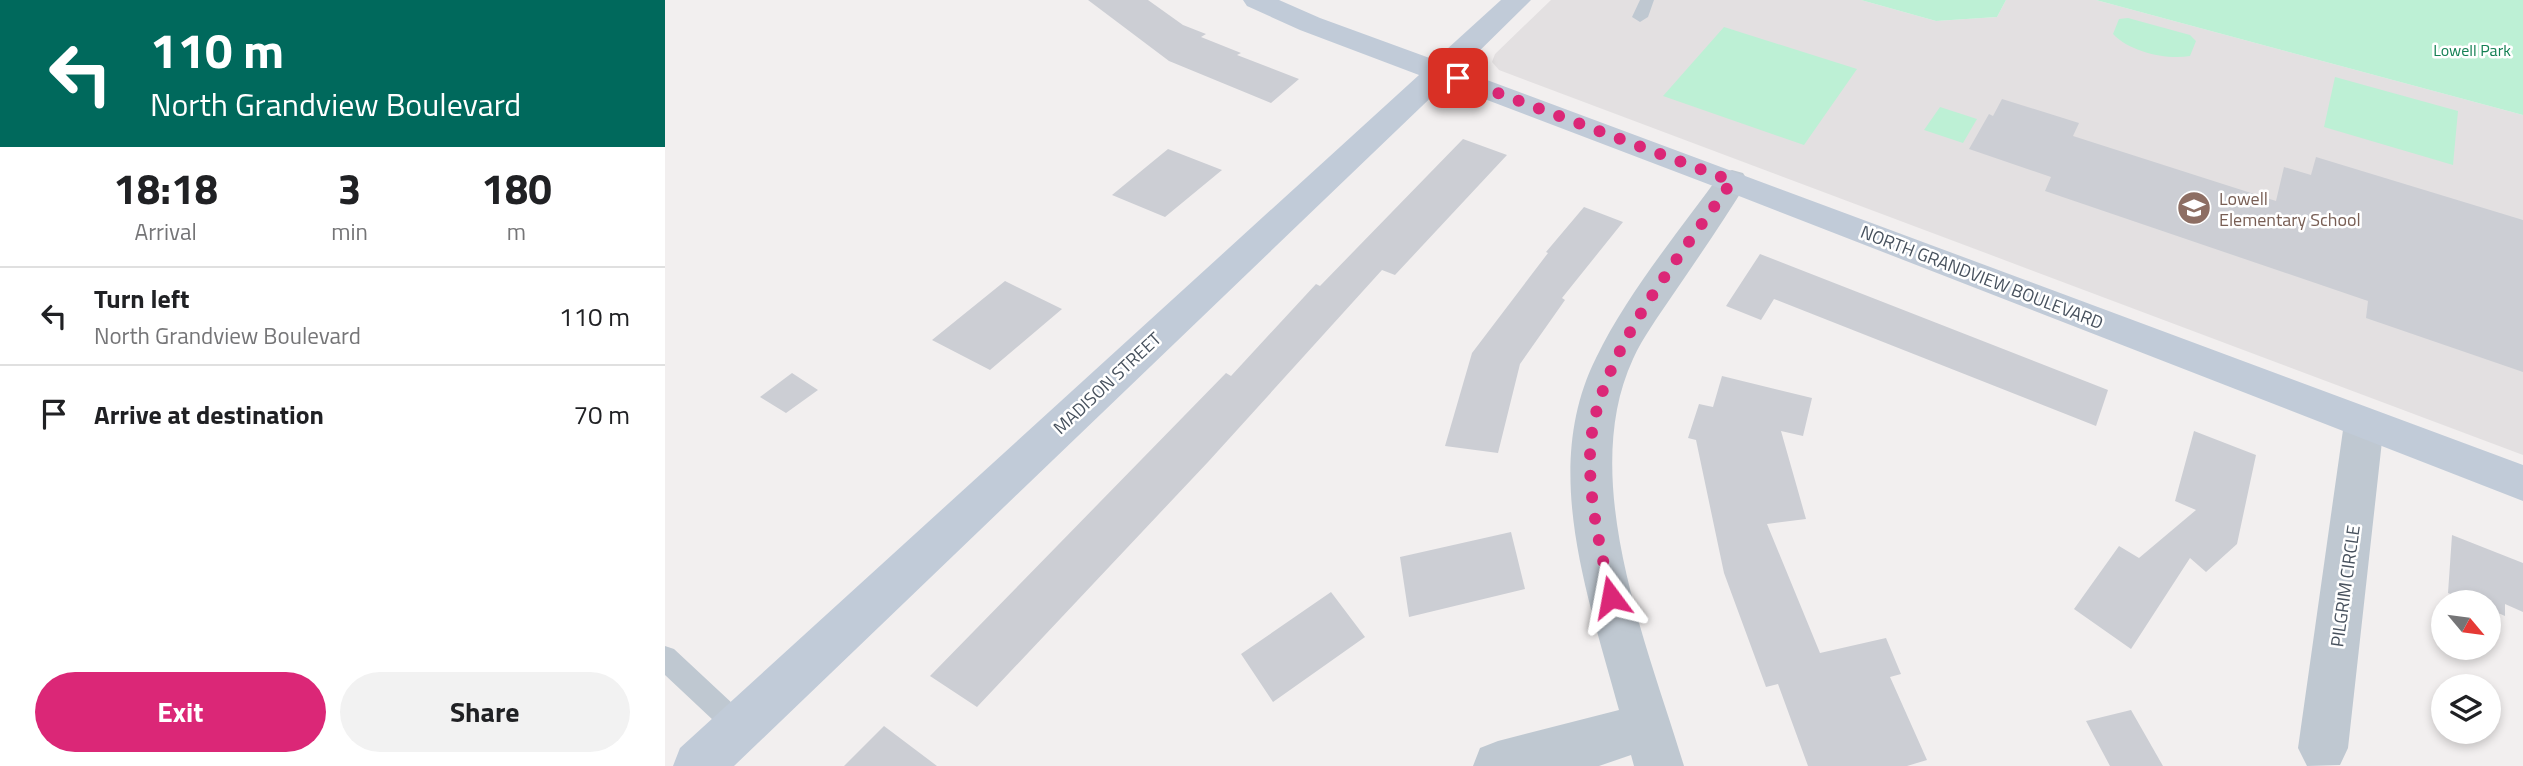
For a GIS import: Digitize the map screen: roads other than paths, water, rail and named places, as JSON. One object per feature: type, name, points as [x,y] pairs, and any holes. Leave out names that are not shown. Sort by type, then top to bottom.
[{"type":"street","name":"NORTH GRANDVIEW BOULEVARD","points":[[1257,0],[1310,24],[1732,181],[2523,483]]},
{"type":"street","name":"MADISON STREET","points":[[698,766],[1517,0]]},
{"type":"street","points":[[1498,766],[1601,741],[1653,746],[1611,597],[1593,516],[1590,454],[1597,407],[1613,361],[1628,333],[1732,181]]},
{"type":"street","name":"PILGRIM CIRCLE","points":[[2323,748],[2364,422]]},
{"type":"lane","points":[[1640,17],[1647,0]]},
{"type":"lane","points":[[665,658],[739,727]]},
{"type":"place","name":"Lowell Elementary School","points":[[2194,208]]},
{"type":"park label","name":"Lowell Park","points":[[2472,50]]}]
